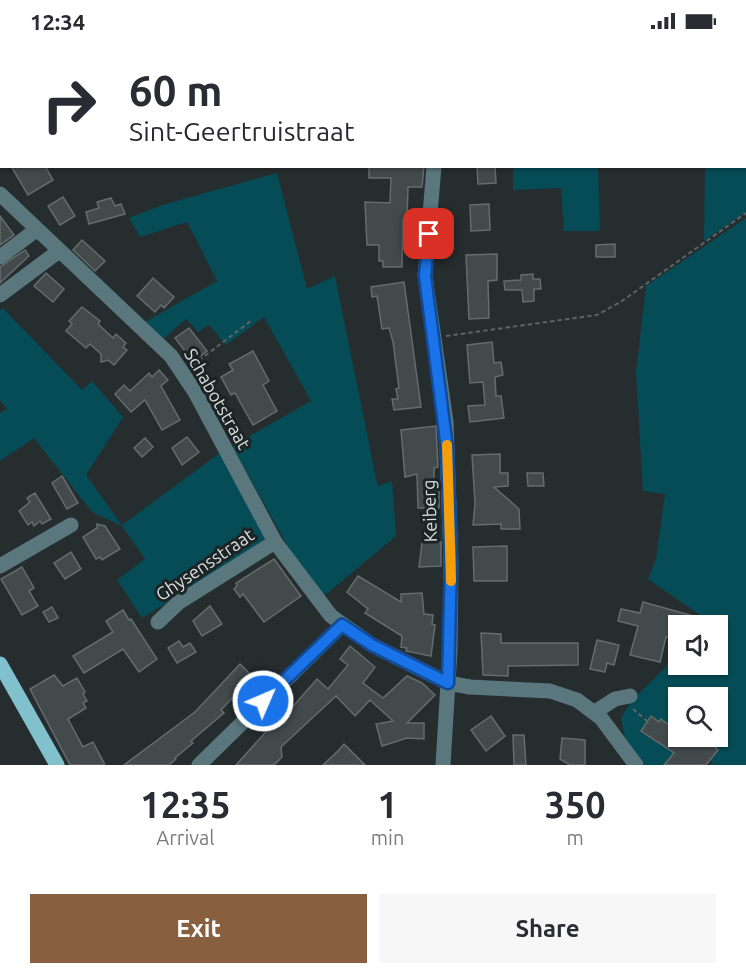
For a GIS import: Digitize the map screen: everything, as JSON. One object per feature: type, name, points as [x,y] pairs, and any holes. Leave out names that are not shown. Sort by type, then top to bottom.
[{"type":"main road","points":[[0,664],[57,765]]},
{"type":"street","name":"Keiberg","points":[[434,168],[425,276],[447,448],[451,562],[443,765]]},
{"type":"street","name":"Schabotstraat","points":[[0,194],[147,331],[184,372],[275,542],[302,580],[342,625],[372,645],[448,683],[470,687],[550,691],[571,697],[595,712]]},
{"type":"street","points":[[0,257],[36,230]]},
{"type":"street","points":[[0,295],[59,251]]},
{"type":"street","points":[[0,566],[71,525]]},
{"type":"street","name":"Ghysensstraat","points":[[158,621],[178,603],[275,542]]},
{"type":"street","points":[[200,765],[342,625]]},
{"type":"street","points":[[630,696],[615,699],[595,712],[636,765]]},
{"type":"path","points":[[434,338],[597,315],[622,301],[746,213]]},
{"type":"path","points":[[184,372],[252,321]]},
{"type":"shaded area","points":[[513,168],[598,168],[600,231],[564,231],[561,188],[513,190]]},
{"type":"shaded area","points":[[705,168],[746,168],[746,212],[704,241]]},
{"type":"shaded area","points":[[277,173],[307,289],[335,276],[378,486],[392,481],[396,536],[324,596],[291,552],[232,446],[311,401],[264,317],[226,345],[209,325],[198,332],[186,319],[163,339],[145,322],[217,281],[187,222],[140,237],[129,218],[162,205]]},
{"type":"shaded area","points":[[746,218],[746,765],[710,765],[713,762],[710,760],[717,750],[714,747],[728,747],[728,687],[668,687],[668,724],[661,719],[659,722],[651,716],[641,732],[674,753],[667,762],[671,765],[645,765],[625,738],[621,717],[633,699],[668,662],[668,675],[728,675],[728,615],[700,615],[648,579],[656,559],[665,494],[643,491],[636,373],[646,286]]},
{"type":"shaded area","points":[[3,308],[82,390],[92,381],[123,417],[86,475],[122,525],[221,452],[265,534],[263,544],[142,618],[117,580],[145,559],[122,526],[92,512],[34,438],[0,461],[0,413],[7,409],[0,400],[0,310]]},
{"type":"building","points":[[12,168],[46,168],[53,180],[28,195]]},
{"type":"building","points":[[369,168],[424,168],[422,187],[408,187],[407,220],[403,220],[402,267],[383,267],[383,261],[379,261],[379,245],[367,245],[365,202],[390,203],[391,178],[369,178]]},
{"type":"building","points":[[477,168],[495,168],[496,183],[478,184]]},
{"type":"building","points":[[63,197],[75,216],[60,225],[48,206]]},
{"type":"building","points":[[111,198],[115,206],[121,204],[125,214],[89,224],[86,212],[99,208],[97,202]]},
{"type":"building","points":[[489,204],[490,230],[471,231],[470,205]]},
{"type":"building","points":[[0,216],[14,235],[0,245]]},
{"type":"building","points":[[82,240],[105,261],[95,271],[73,250]]},
{"type":"building","points":[[615,244],[615,257],[596,257],[596,245]]},
{"type":"building","points":[[25,250],[29,256],[0,283],[0,267]]},
{"type":"building","points":[[497,254],[497,280],[488,281],[489,318],[469,319],[466,255]]},
{"type":"building","points":[[46,273],[64,289],[53,302],[34,286]]},
{"type":"building","points":[[533,274],[533,279],[540,279],[541,289],[534,289],[534,301],[523,302],[522,290],[505,290],[504,281],[521,280],[521,275]]},
{"type":"building","points":[[153,278],[174,297],[164,308],[161,305],[155,312],[137,296]]},
{"type":"building","points":[[404,282],[421,407],[394,410],[392,399],[398,399],[396,389],[399,388],[393,342],[389,328],[382,329],[377,296],[372,297],[371,287]]},
{"type":"building","points":[[82,307],[100,321],[98,324],[113,338],[116,334],[126,343],[123,347],[127,350],[114,365],[108,360],[101,362],[101,354],[90,344],[86,348],[66,331],[72,324],[69,321]]},
{"type":"building","points":[[189,328],[207,351],[193,362],[175,338]]},
{"type":"building","points":[[492,342],[494,363],[501,362],[503,375],[495,377],[496,396],[501,396],[504,418],[470,422],[468,406],[485,405],[483,382],[470,383],[467,345]]},
{"type":"building","points":[[253,351],[269,381],[263,385],[277,411],[253,425],[235,393],[231,395],[221,377],[233,370],[229,364]]},
{"type":"building","points":[[159,370],[168,380],[161,386],[180,420],[162,430],[145,400],[131,412],[115,394],[124,385],[130,391],[149,373],[152,377]]},
{"type":"building","points":[[436,426],[438,467],[434,468],[434,490],[439,490],[439,508],[418,508],[417,474],[405,477],[401,430]]},
{"type":"building","points":[[187,437],[199,452],[182,465],[172,448]]},
{"type":"building","points":[[145,438],[153,447],[142,457],[134,448]]},
{"type":"building","points":[[500,454],[500,473],[508,473],[508,486],[494,487],[519,509],[520,529],[501,529],[501,524],[473,525],[475,503],[472,455]]},
{"type":"building","points":[[527,473],[543,473],[544,486],[528,486]]},
{"type":"building","points":[[62,476],[78,503],[67,509],[52,483]]},
{"type":"building","points":[[35,493],[51,519],[42,524],[40,521],[34,526],[32,522],[28,525],[19,511],[30,502],[27,498]]},
{"type":"building","points":[[97,524],[105,526],[120,549],[102,560],[100,557],[96,559],[83,537],[97,528]]},
{"type":"building","points":[[441,542],[441,566],[419,567],[422,543]]},
{"type":"building","points":[[507,546],[507,581],[474,581],[473,547]]},
{"type":"building","points":[[71,552],[81,569],[65,579],[54,563]]},
{"type":"building","points":[[274,559],[301,596],[264,622],[243,594],[240,597],[234,589],[237,586],[236,583]]},
{"type":"building","points":[[22,567],[34,588],[29,591],[38,606],[22,615],[1,579]]},
{"type":"building","points":[[358,576],[401,602],[401,594],[422,593],[424,614],[433,615],[432,624],[435,625],[431,656],[406,651],[407,648],[401,647],[402,636],[365,613],[368,609],[347,592]]},
{"type":"building","points":[[643,602],[690,615],[668,615],[668,637],[666,637],[660,662],[630,655],[638,626],[618,621],[621,609],[640,613]]},
{"type":"building","points":[[210,606],[222,624],[202,636],[193,621]]},
{"type":"building","points":[[52,607],[58,618],[49,622],[43,612]]},
{"type":"building","points":[[123,610],[157,659],[139,672],[123,649],[84,673],[73,656],[113,632],[106,621]]},
{"type":"building","points":[[481,633],[501,634],[501,643],[578,643],[578,665],[508,666],[508,676],[483,675]]},
{"type":"building","points":[[597,640],[619,645],[614,665],[607,663],[605,672],[590,669]]},
{"type":"building","points":[[179,641],[183,647],[190,643],[196,652],[177,663],[168,648]]},
{"type":"building","points":[[350,646],[375,667],[363,683],[383,698],[407,676],[422,683],[435,695],[407,723],[424,723],[424,739],[407,738],[382,746],[376,724],[393,721],[370,700],[355,716],[336,696],[281,747],[282,757],[274,765],[236,765],[272,725],[265,714],[274,705],[278,709],[282,705],[288,712],[317,679],[328,689],[348,665],[340,659]]},
{"type":"building","points":[[240,664],[256,680],[238,698],[235,695],[221,710],[224,713],[191,741],[193,743],[176,759],[169,765],[124,765],[195,712]]},
{"type":"building","points":[[54,675],[63,686],[77,678],[85,692],[83,694],[87,701],[83,703],[86,708],[68,719],[83,747],[93,742],[105,765],[70,765],[30,689]]},
{"type":"building","points":[[491,716],[505,736],[486,751],[471,730]]},
{"type":"building","points":[[651,716],[659,722],[661,719],[668,724],[668,747],[715,747],[718,750],[706,765],[664,765],[674,753],[641,731]]},
{"type":"building","points":[[513,735],[524,735],[526,765],[514,765]]},
{"type":"building","points":[[562,738],[585,740],[585,765],[570,765],[560,759]]},
{"type":"building","points":[[344,744],[365,765],[323,765],[338,751]]},
{"type":"slow traffic","points":[[447,445],[451,581]]},
{"type":"route","points":[[263,701],[342,625],[372,645],[448,683],[451,562],[446,422],[425,276],[429,234]]}]
